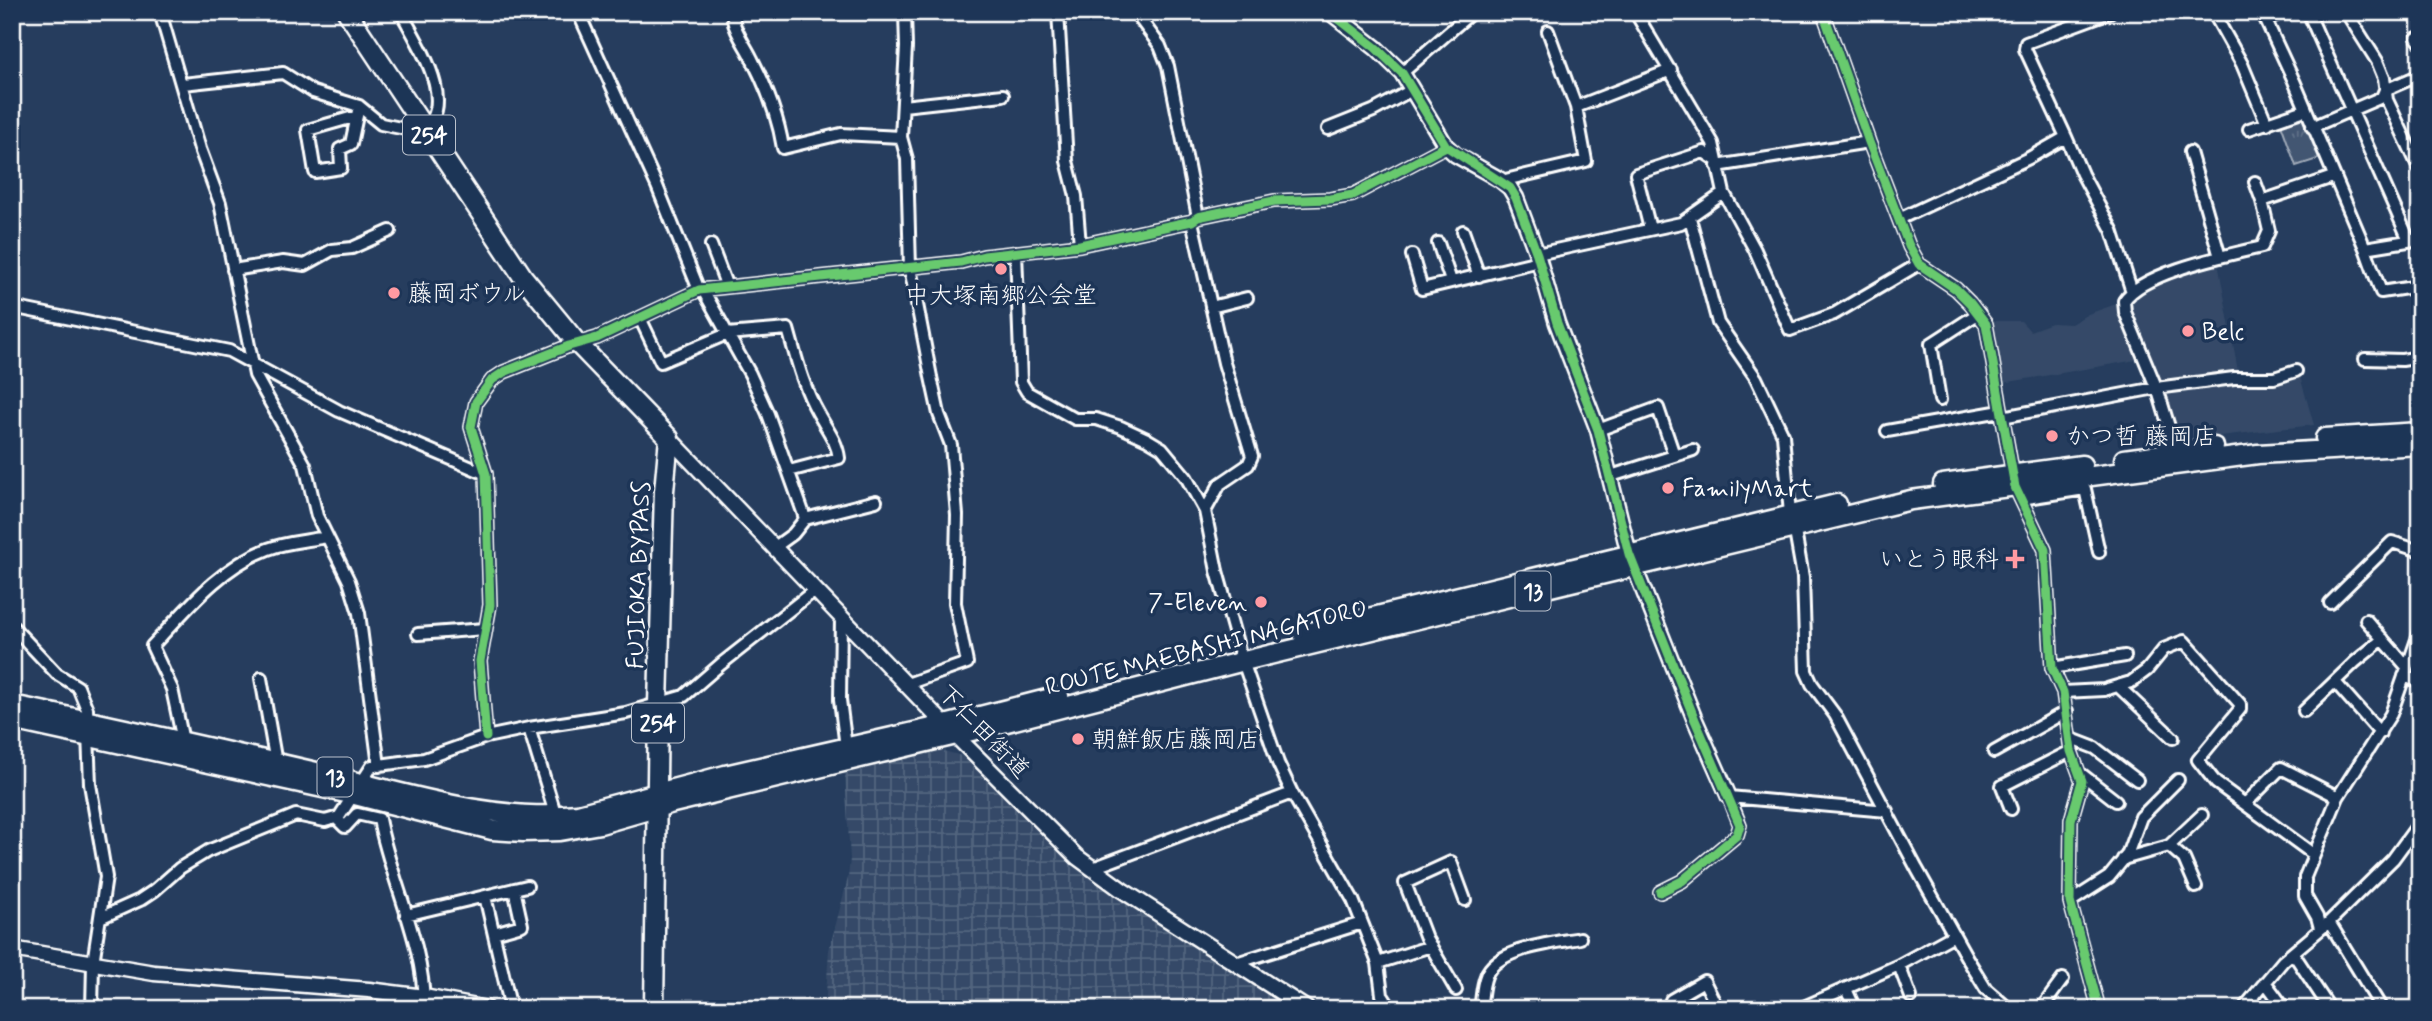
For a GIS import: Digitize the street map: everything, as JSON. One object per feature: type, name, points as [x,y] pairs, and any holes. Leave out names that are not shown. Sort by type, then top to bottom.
[{"type":"main road","name":"254","points":[[348,12],[523,277],[578,344],[669,438]]},
{"type":"main road","name":"ROUTE MAEBASHI NAGATORO","points":[[2016,487],[2176,450],[2420,432]]},
{"type":"main road","name":"FUJIOKA BYPASS","points":[[654,1009],[658,705],[664,491],[669,438]]},
{"type":"main road","name":"ROUTE MAEBASHI NAGATORO","points":[[12,705],[88,728],[358,789],[510,815],[578,814],[658,800],[950,730],[1632,561],[1908,489],[2016,487],[2258,454],[2420,445]]},
{"type":"main road","name":"ROUTE MAEBASHI NAGATORO","points":[[12,720],[183,741],[276,763],[443,818],[508,832],[580,828],[658,800],[845,747],[950,730]]},
{"type":"street","points":[[160,12],[200,149],[220,203],[255,375],[305,465],[317,516],[349,581],[359,613],[379,766]]},
{"type":"street","points":[[338,12],[348,12]]},
{"type":"street","points":[[183,84],[283,73],[313,92],[381,124],[421,132],[434,120],[437,104],[435,78],[401,12]]},
{"type":"street","points":[[578,12],[701,290],[750,374],[805,519]]},
{"type":"street","points":[[737,12],[733,20],[735,28],[774,105],[783,148],[841,134],[901,137]]},
{"type":"street","points":[[905,12],[901,137],[906,159],[910,268],[939,414],[951,445],[957,515],[955,603],[967,663],[907,684]]},
{"type":"street","points":[[1058,12],[1067,161],[1076,196],[1080,245]]},
{"type":"street","points":[[1135,12],[1160,46],[1168,65],[1211,307],[1224,363],[1252,456],[1248,465],[1220,484],[1205,511]]},
{"type":"street","points":[[1331,12],[1402,73],[1410,91],[1446,146],[1456,155],[1501,181],[1510,188],[1516,198],[1538,257],[1557,323],[1598,430],[1632,561],[1740,825],[1737,835],[1682,881],[1660,892]]},
{"type":"street","points":[[1402,73],[1472,12]]},
{"type":"street","points":[[1635,12],[1713,144],[1724,193],[1755,250],[1790,330],[1835,314],[1919,264]]},
{"type":"street","points":[[1823,12],[1869,142],[1919,264],[1956,289],[1986,324],[2016,487],[2045,550],[2052,668],[2063,692],[2071,751],[2081,781],[2071,820],[2070,902],[2099,1009]]},
{"type":"street","points":[[2110,12],[2026,43],[2025,49],[2082,174],[2112,230],[2132,292]]},
{"type":"street","points":[[2213,12],[2242,64],[2267,124]]},
{"type":"street","points":[[2283,12],[2264,15],[2365,248],[2381,292],[2420,286]]},
{"type":"street","points":[[2308,12],[2414,240],[2365,248]]},
{"type":"street","points":[[2346,12],[2384,78],[2387,100],[2420,170]]},
{"type":"street","points":[[1501,181],[1586,161],[1576,107],[1548,31]]},
{"type":"street","points":[[1576,107],[1671,69]]},
{"type":"street","points":[[2312,127],[2382,97],[2385,90],[2420,75]]},
{"type":"street","points":[[1328,129],[1373,111],[1410,91]]},
{"type":"street","points":[[903,106],[1003,94]]},
{"type":"street","points":[[2249,129],[2305,110]]},
{"type":"street","points":[[358,111],[351,144],[340,149],[341,168],[315,172],[308,130],[358,111]]},
{"type":"street","points":[[1899,219],[2029,159],[2066,137]]},
{"type":"street","points":[[1716,163],[1869,142]]},
{"type":"street","points":[[486,737],[480,661],[490,605],[486,474],[471,427],[479,397],[492,380],[504,372],[597,338],[701,290],[910,268],[1080,245],[1274,201],[1330,199],[1353,195],[1446,146]]},
{"type":"street","points":[[1650,229],[1636,174],[1704,152],[1716,163]]},
{"type":"street","points":[[2190,152],[2220,257]]},
{"type":"street","points":[[2262,201],[2333,177]]},
{"type":"street","points":[[2176,450],[2123,301],[2132,292],[2179,268],[2262,247],[2269,231],[2255,182]]},
{"type":"street","points":[[1412,256],[1422,289],[1479,276],[1538,257],[1681,223],[1724,193]]},
{"type":"street","points":[[1690,218],[1718,323],[1756,378],[1783,435],[1792,520],[1803,577],[1805,671],[1835,715],[1917,869],[1986,989],[2009,1009]]},
{"type":"street","points":[[1462,231],[1479,276]]},
{"type":"street","points":[[233,270],[283,262],[305,265],[332,250],[352,248],[390,232]]},
{"type":"street","points":[[1438,243],[1451,281]]},
{"type":"street","points":[[711,245],[727,287]]},
{"type":"street","points":[[1016,253],[1020,383],[1027,392],[1074,419],[1096,419],[1121,427],[1162,448],[1186,477],[1205,511],[1217,571],[1278,764],[1353,900],[1378,963],[1382,995],[1391,1009]]},
{"type":"street","points":[[1211,307],[1247,298]]},
{"type":"street","points":[[12,307],[229,351],[340,411],[486,474]]},
{"type":"street","points":[[1940,400],[1931,344],[1979,313]]},
{"type":"street","points":[[640,318],[661,362],[727,334],[788,329],[799,369],[817,412],[838,449],[839,458],[789,471]]},
{"type":"street","points":[[2365,359],[2420,358]]},
{"type":"street","points":[[1887,431],[2156,388],[2234,378],[2274,378],[2296,371]]},
{"type":"street","points":[[1598,430],[1658,408],[1674,456]]},
{"type":"street","name":"下仁田街道","points":[[669,438],[1054,836],[1093,868],[1303,1008]]},
{"type":"street","points":[[1611,476],[1693,450]]},
{"type":"street","points":[[2016,487],[2085,489],[2099,552]]},
{"type":"street","points":[[775,547],[793,534],[805,519],[876,501]]},
{"type":"street","points":[[183,741],[172,689],[152,646],[185,610],[229,572],[270,548],[326,537]]},
{"type":"street","points":[[2330,603],[2392,542],[2420,551]]},
{"type":"street","points":[[100,918],[140,900],[180,868],[208,851],[296,815],[324,821],[337,819],[343,814],[372,766],[424,760],[486,737],[626,713],[684,696],[815,590]]},
{"type":"street","points":[[841,616],[841,700],[845,747]]},
{"type":"street","points":[[2366,620],[2383,639],[2405,672],[2420,682]]},
{"type":"street","points":[[12,626],[57,674],[78,687],[88,709],[90,784],[106,877],[93,963],[92,1009]]},
{"type":"street","points":[[418,634],[485,629]]},
{"type":"street","points":[[2382,1009],[2317,917],[2305,896],[2305,877],[2338,797],[2391,714],[2420,631]]},
{"type":"street","points":[[2304,711],[2383,639]]},
{"type":"street","points":[[2063,692],[2104,690],[2131,682],[2147,670],[2164,649],[2184,641],[2240,704],[2240,709],[2198,760],[2216,783],[2314,854]]},
{"type":"street","points":[[2052,668],[2125,656]]},
{"type":"street","points":[[261,678],[276,763]]},
{"type":"street","points":[[2335,682],[2380,733]]},
{"type":"street","points":[[2118,686],[2173,738]]},
{"type":"street","points":[[1994,752],[2067,711]]},
{"type":"street","points":[[529,728],[556,816]]},
{"type":"street","points":[[2070,738],[2095,748],[2137,780]]},
{"type":"street","points":[[2011,809],[2002,786],[2071,751]]},
{"type":"street","points":[[2245,804],[2281,768],[2338,797]]},
{"type":"street","points":[[2078,772],[2116,801]]},
{"type":"street","points":[[2070,902],[2109,877],[2123,859],[2141,817],[2178,780]]},
{"type":"street","points":[[1093,868],[1292,793]]},
{"type":"street","points":[[1729,797],[1887,811]]},
{"type":"street","points":[[337,819],[345,827],[357,814],[379,819],[406,915],[424,1003]]},
{"type":"street","points":[[2123,859],[2169,846],[2202,815]]},
{"type":"street","points":[[2243,1009],[2283,961],[2325,925],[2393,859],[2420,822]]},
{"type":"street","points":[[2169,846],[2184,859],[2196,887]]},
{"type":"street","points":[[1456,990],[1431,946],[1405,883],[1451,862],[1465,900]]},
{"type":"street","points":[[406,915],[527,886]]},
{"type":"street","points":[[494,933],[522,925],[514,889]]},
{"type":"street","points":[[485,896],[511,1009]]},
{"type":"street","points":[[1237,963],[1362,923]]},
{"type":"street","points":[[1799,1009],[1899,965],[1954,935]]},
{"type":"street","points":[[1480,1009],[1486,974],[1496,962],[1517,951],[1580,938]]},
{"type":"street","points":[[1378,963],[1431,946]]},
{"type":"street","points":[[12,949],[155,973],[369,990],[424,1003],[487,1009]]},
{"type":"street","points":[[2293,953],[2330,1009]]},
{"type":"street","points":[[1899,965],[1911,997]]},
{"type":"street","points":[[2040,1009],[2063,979]]},
{"type":"street","points":[[1671,1000],[1704,981],[1718,1009]]},
{"type":"street","points":[[2265,982],[2285,1009]]},
{"type":"street","points":[[1846,989],[1855,1009]]},
{"type":"shaded area","points":[[2218,263],[2240,382],[2299,373],[2314,425],[2178,441],[2148,358],[2003,383],[1991,321],[2021,321],[2030,331],[2052,323],[2071,324],[2186,271]]},
{"type":"shaded area","points":[[936,749],[962,756],[1055,849],[1080,870],[1290,1009],[825,1009],[829,950],[848,878],[850,859],[845,774]]},
{"type":"green space","points":[[2303,117],[2321,158],[2296,166],[2281,124]]},
{"type":"cycle path","points":[[1330,12],[1376,48],[1402,73],[1446,146],[1510,188],[1516,198],[1537,254],[1557,323],[1598,430],[1629,554],[1740,825],[1737,835],[1682,881],[1660,892]]},
{"type":"cycle path","points":[[1823,12],[1909,246],[1919,264],[1956,289],[1986,324],[2015,487],[2045,550],[2052,668],[2063,692],[2071,751],[2082,781],[2071,820],[2070,902],[2099,1009]]},
{"type":"cycle path","points":[[486,737],[480,661],[490,605],[486,474],[471,427],[476,402],[492,380],[504,372],[569,346],[597,338],[699,290],[961,262],[984,256],[1080,245],[1274,201],[1330,199],[1353,195],[1446,146]]},
{"type":"place","name":"中大塚南郷公会堂","points":[[1001,269]]},
{"type":"place","name":"藤岡ボウル","points":[[394,293]]},
{"type":"place","name":"Belc","points":[[2188,331]]},
{"type":"place","name":"かつ哲 藤岡店","points":[[2052,436]]},
{"type":"place","name":"FamilyMart","points":[[1668,488]]},
{"type":"place","name":"いとう眼科","points":[[2015,559]]},
{"type":"place","name":"7-Eleven","points":[[1261,602]]},
{"type":"place","name":"朝鮮飯店藤岡店","points":[[1078,739]]}]
